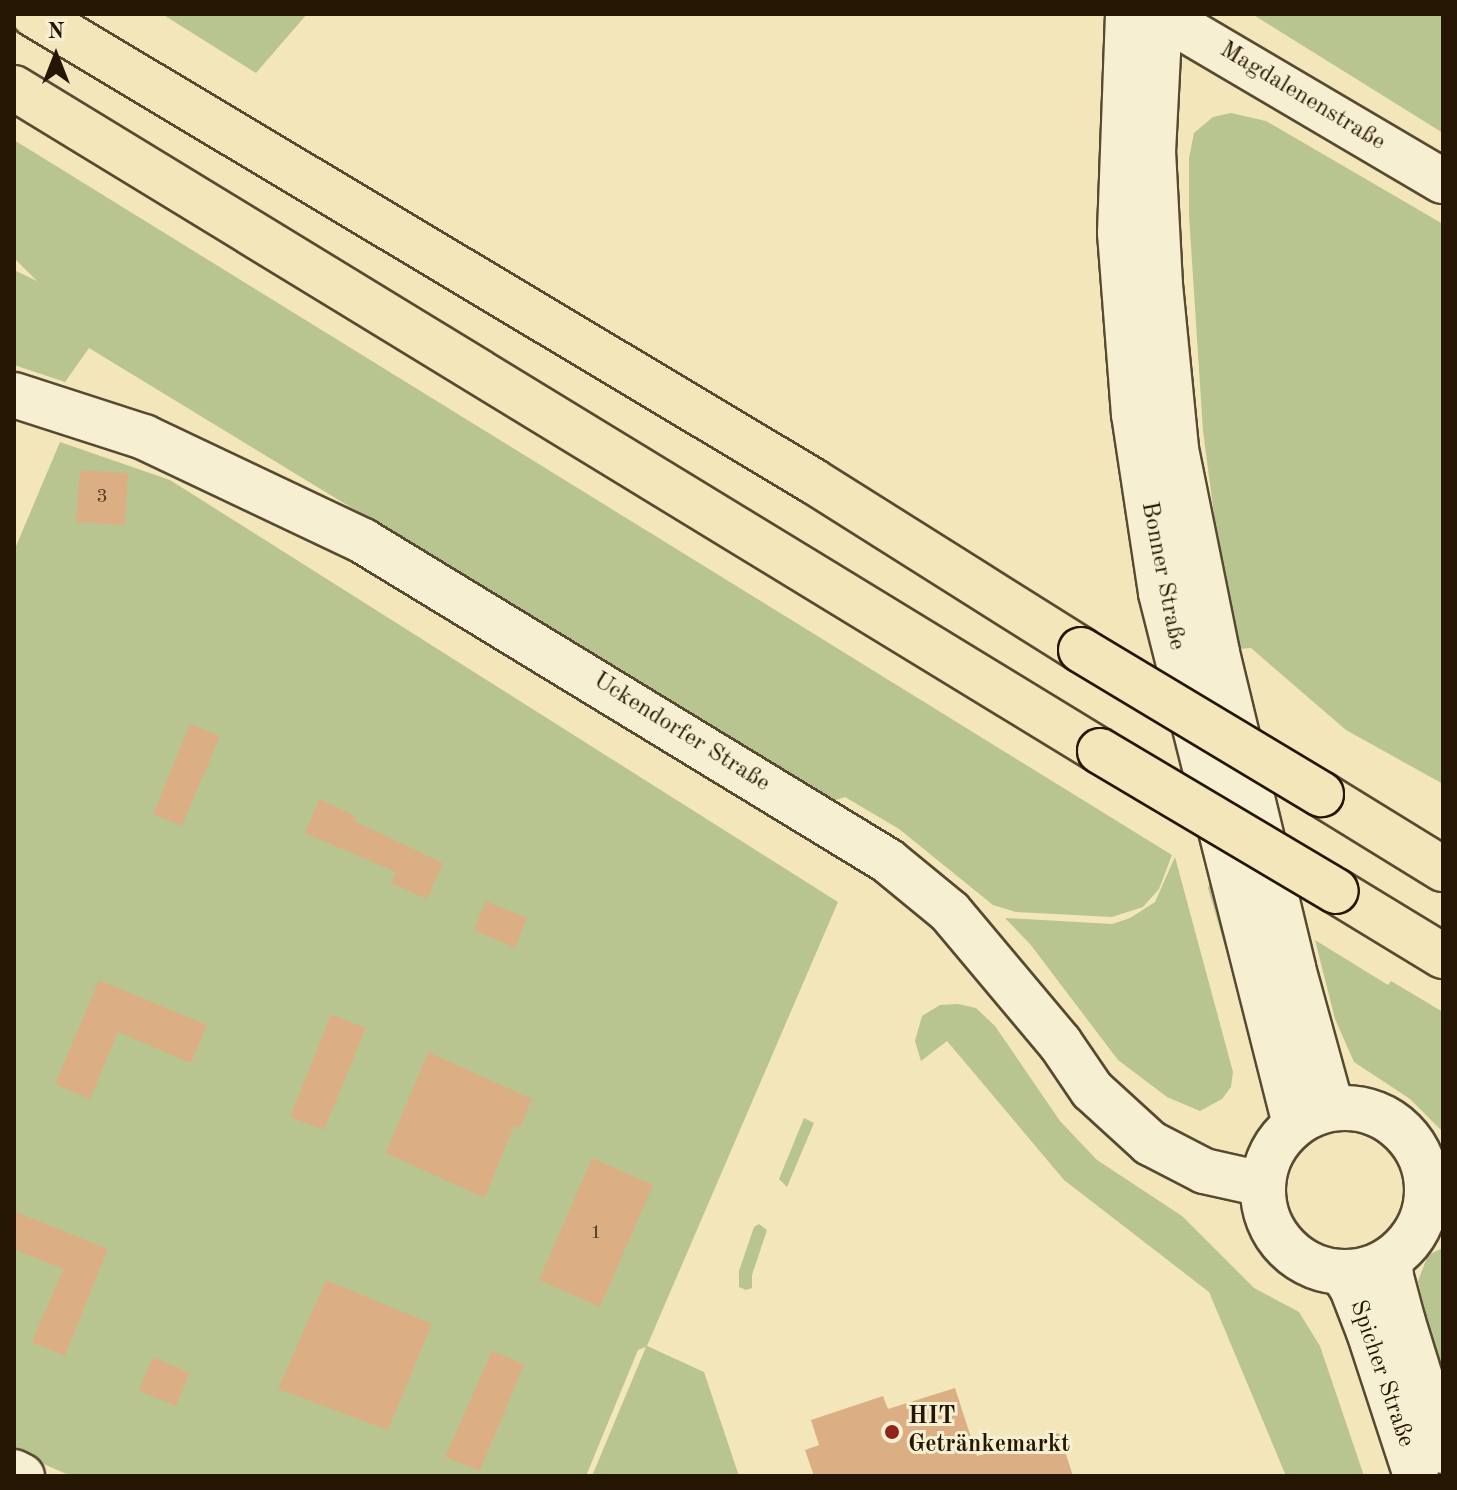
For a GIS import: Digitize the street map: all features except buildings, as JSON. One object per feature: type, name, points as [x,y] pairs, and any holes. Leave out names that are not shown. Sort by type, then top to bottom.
[{"type":"highway","points":[[33,14],[813,481],[1081,650],[1443,869]]},
{"type":"highway","points":[[14,88],[1100,751],[1443,956]]},
{"type":"street","name":"Bonner Straße","points":[[1128,14],[1120,233],[1138,444],[1161,593],[1295,1124]]},
{"type":"street","name":"Bonner Straße","points":[[1160,14],[1153,151],[1160,285],[1176,449],[1217,653],[1293,968],[1328,1095],[1337,1108]]},
{"type":"street","name":"Magdalenenstraße","points":[[1160,14],[1443,181]]},
{"type":"street","name":"Uckendorfer Straße","points":[[14,395],[144,437],[396,558],[888,861],[950,912],[1060,1043],[1092,1090],[1150,1143],[1204,1171],[1262,1184]]},
{"type":"street","points":[[1337,1108],[1377,1114],[1409,1138],[1420,1156],[1435,1196],[1417,1232],[1390,1260],[1367,1270],[1342,1273],[1306,1264],[1283,1246],[1268,1221],[1262,1184],[1272,1150],[1295,1124],[1315,1113],[1337,1108]]},
{"type":"street","name":"Spicher Straße","points":[[1390,1260],[1391,1277],[1403,1322],[1443,1451]]},
{"type":"street","name":"Spicher Straße","points":[[1342,1273],[1352,1288],[1369,1332],[1416,1476]]},
{"type":"street","points":[[14,1472],[22,1476]]},
{"type":"green space","points":[[162,14],[307,14],[256,73]]},
{"type":"green space","points":[[1252,14],[1443,14],[1443,133]]},
{"type":"green space","points":[[1231,113],[1266,121],[1443,224],[1443,784],[1346,730],[1251,648],[1238,649],[1218,545],[1203,431],[1189,215],[1189,158],[1194,133],[1213,117]]},
{"type":"green space","points":[[14,140],[1172,855],[1159,889],[1143,907],[1112,917],[1016,912],[993,905],[899,829],[845,797],[833,801],[89,348],[65,382],[14,365],[14,270],[37,281],[14,258]]},
{"type":"green space","points":[[60,442],[170,480],[838,902],[647,1346],[704,1372],[739,1476],[592,1476],[646,1347],[638,1350],[586,1476],[71,1476],[14,1451],[14,551]]},
{"type":"green space","points":[[1175,857],[1233,1072],[1231,1087],[1222,1099],[1200,1111],[1167,1097],[1118,1060],[1030,944],[1005,918],[1112,924],[1130,918],[1155,902]]},
{"type":"green space","points":[[1211,879],[1256,1054],[1208,888]]},
{"type":"green space","points":[[1315,940],[1388,985],[1391,981],[1443,1012],[1443,1132],[1410,1099],[1354,1062],[1335,1019]]},
{"type":"green space","points":[[958,1004],[976,1008],[995,1026],[1060,1121],[1097,1160],[1182,1216],[1254,1288],[1299,1312],[1320,1346],[1364,1476],[1286,1476],[1209,1292],[1064,1180],[947,1041],[921,1061],[915,1041],[922,1016],[940,1005]]},
{"type":"green space","points":[[804,1118],[814,1123],[787,1187],[779,1179]]},
{"type":"green space","points":[[759,1224],[767,1230],[752,1275],[752,1288],[746,1290],[739,1287],[739,1271],[754,1227]]},
{"type":"green space","points":[[1443,1248],[1443,1388],[1418,1281],[1428,1255]]},
{"type":"place","name":"HIT Getränkemarkt","points":[[892,1432]]}]
